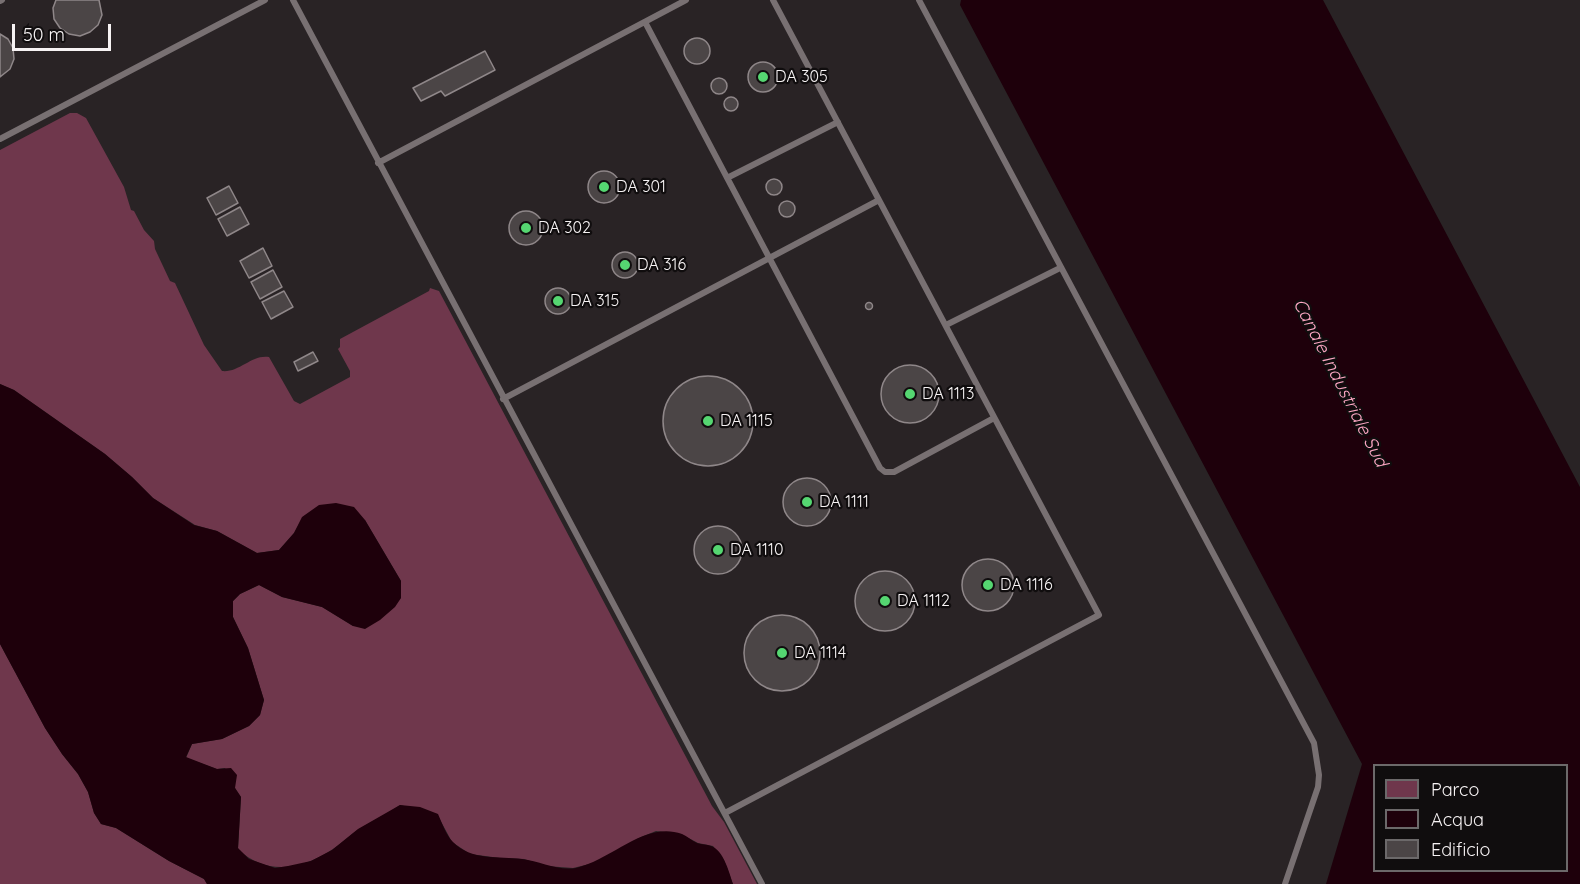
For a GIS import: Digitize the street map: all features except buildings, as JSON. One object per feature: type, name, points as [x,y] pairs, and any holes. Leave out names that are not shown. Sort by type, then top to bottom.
[{"type":"lane","points":[[0,139],[265,0]]},
{"type":"lane","points":[[293,0],[762,884]]},
{"type":"lane","points":[[378,163],[686,0]]},
{"type":"lane","points":[[724,813],[1099,615],[773,0]]},
{"type":"lane","points":[[919,0],[1314,743],[1319,775],[1318,788],[1285,884]]},
{"type":"lane","points":[[645,22],[880,468],[885,472],[894,472],[994,418]]},
{"type":"lane","points":[[727,178],[838,122]]},
{"type":"lane","points":[[503,399],[879,200]]},
{"type":"lane","points":[[946,326],[1060,268]]},
{"type":"green space","points":[[70,113],[77,113],[86,118],[124,187],[131,210],[134,211],[144,230],[154,241],[155,249],[170,281],[175,283],[204,345],[222,371],[234,369],[257,358],[269,357],[294,401],[300,404],[350,377],[350,371],[338,349],[340,339],[429,291],[430,288],[439,291],[712,806],[724,822],[757,884],[733,884],[724,860],[713,846],[698,843],[681,834],[656,831],[598,862],[573,868],[546,866],[524,859],[470,854],[452,842],[437,814],[400,805],[309,862],[284,867],[272,866],[249,858],[238,849],[241,797],[235,788],[235,782],[225,768],[217,769],[186,758],[192,744],[222,739],[249,726],[260,715],[264,700],[248,648],[233,617],[233,601],[240,594],[259,585],[282,597],[322,607],[353,626],[401,598],[401,581],[365,520],[303,517],[294,533],[279,550],[257,553],[217,531],[195,525],[153,498],[105,454],[14,390],[0,384],[0,150]]},
{"type":"green space","points":[[0,644],[45,728],[78,774],[101,824],[116,828],[169,861],[204,879],[207,884],[0,884]]},
{"type":"water","name":"Canale Industriale Sud","points":[[961,0],[1323,0],[1580,487],[1580,884],[1326,884],[1362,764],[960,5]]},
{"type":"water","points":[[0,384],[14,390],[105,454],[153,498],[194,525],[217,531],[257,553],[279,550],[294,533],[302,517],[319,505],[336,503],[354,507],[365,520],[401,581],[401,598],[395,607],[365,629],[353,626],[322,607],[282,597],[259,585],[240,594],[233,601],[233,617],[248,648],[264,700],[260,715],[249,726],[222,739],[192,744],[186,757],[217,769],[231,768],[237,775],[235,788],[241,797],[238,848],[249,859],[275,868],[311,861],[332,850],[358,829],[400,805],[420,807],[438,814],[451,839],[468,852],[477,855],[529,860],[569,869],[589,864],[641,837],[668,831],[682,834],[697,843],[716,849],[725,862],[733,884],[207,884],[204,879],[169,861],[116,828],[101,824],[78,774],[45,728],[0,644]]},
{"type":"place","name":"DA 305","points":[[763,77]]},
{"type":"place","name":"DA 301","points":[[604,187]]},
{"type":"place","name":"DA 302","points":[[526,228]]},
{"type":"place","name":"DA 316","points":[[625,265]]},
{"type":"place","name":"DA 315","points":[[558,301]]},
{"type":"place","name":"DA 1113","points":[[910,394]]},
{"type":"place","name":"DA 1115","points":[[708,421]]},
{"type":"place","name":"DA 1111","points":[[807,502]]},
{"type":"place","name":"DA 1110","points":[[718,550]]},
{"type":"place","name":"DA 1116","points":[[988,585]]},
{"type":"place","name":"DA 1112","points":[[885,601]]},
{"type":"place","name":"DA 1114","points":[[782,653]]}]
